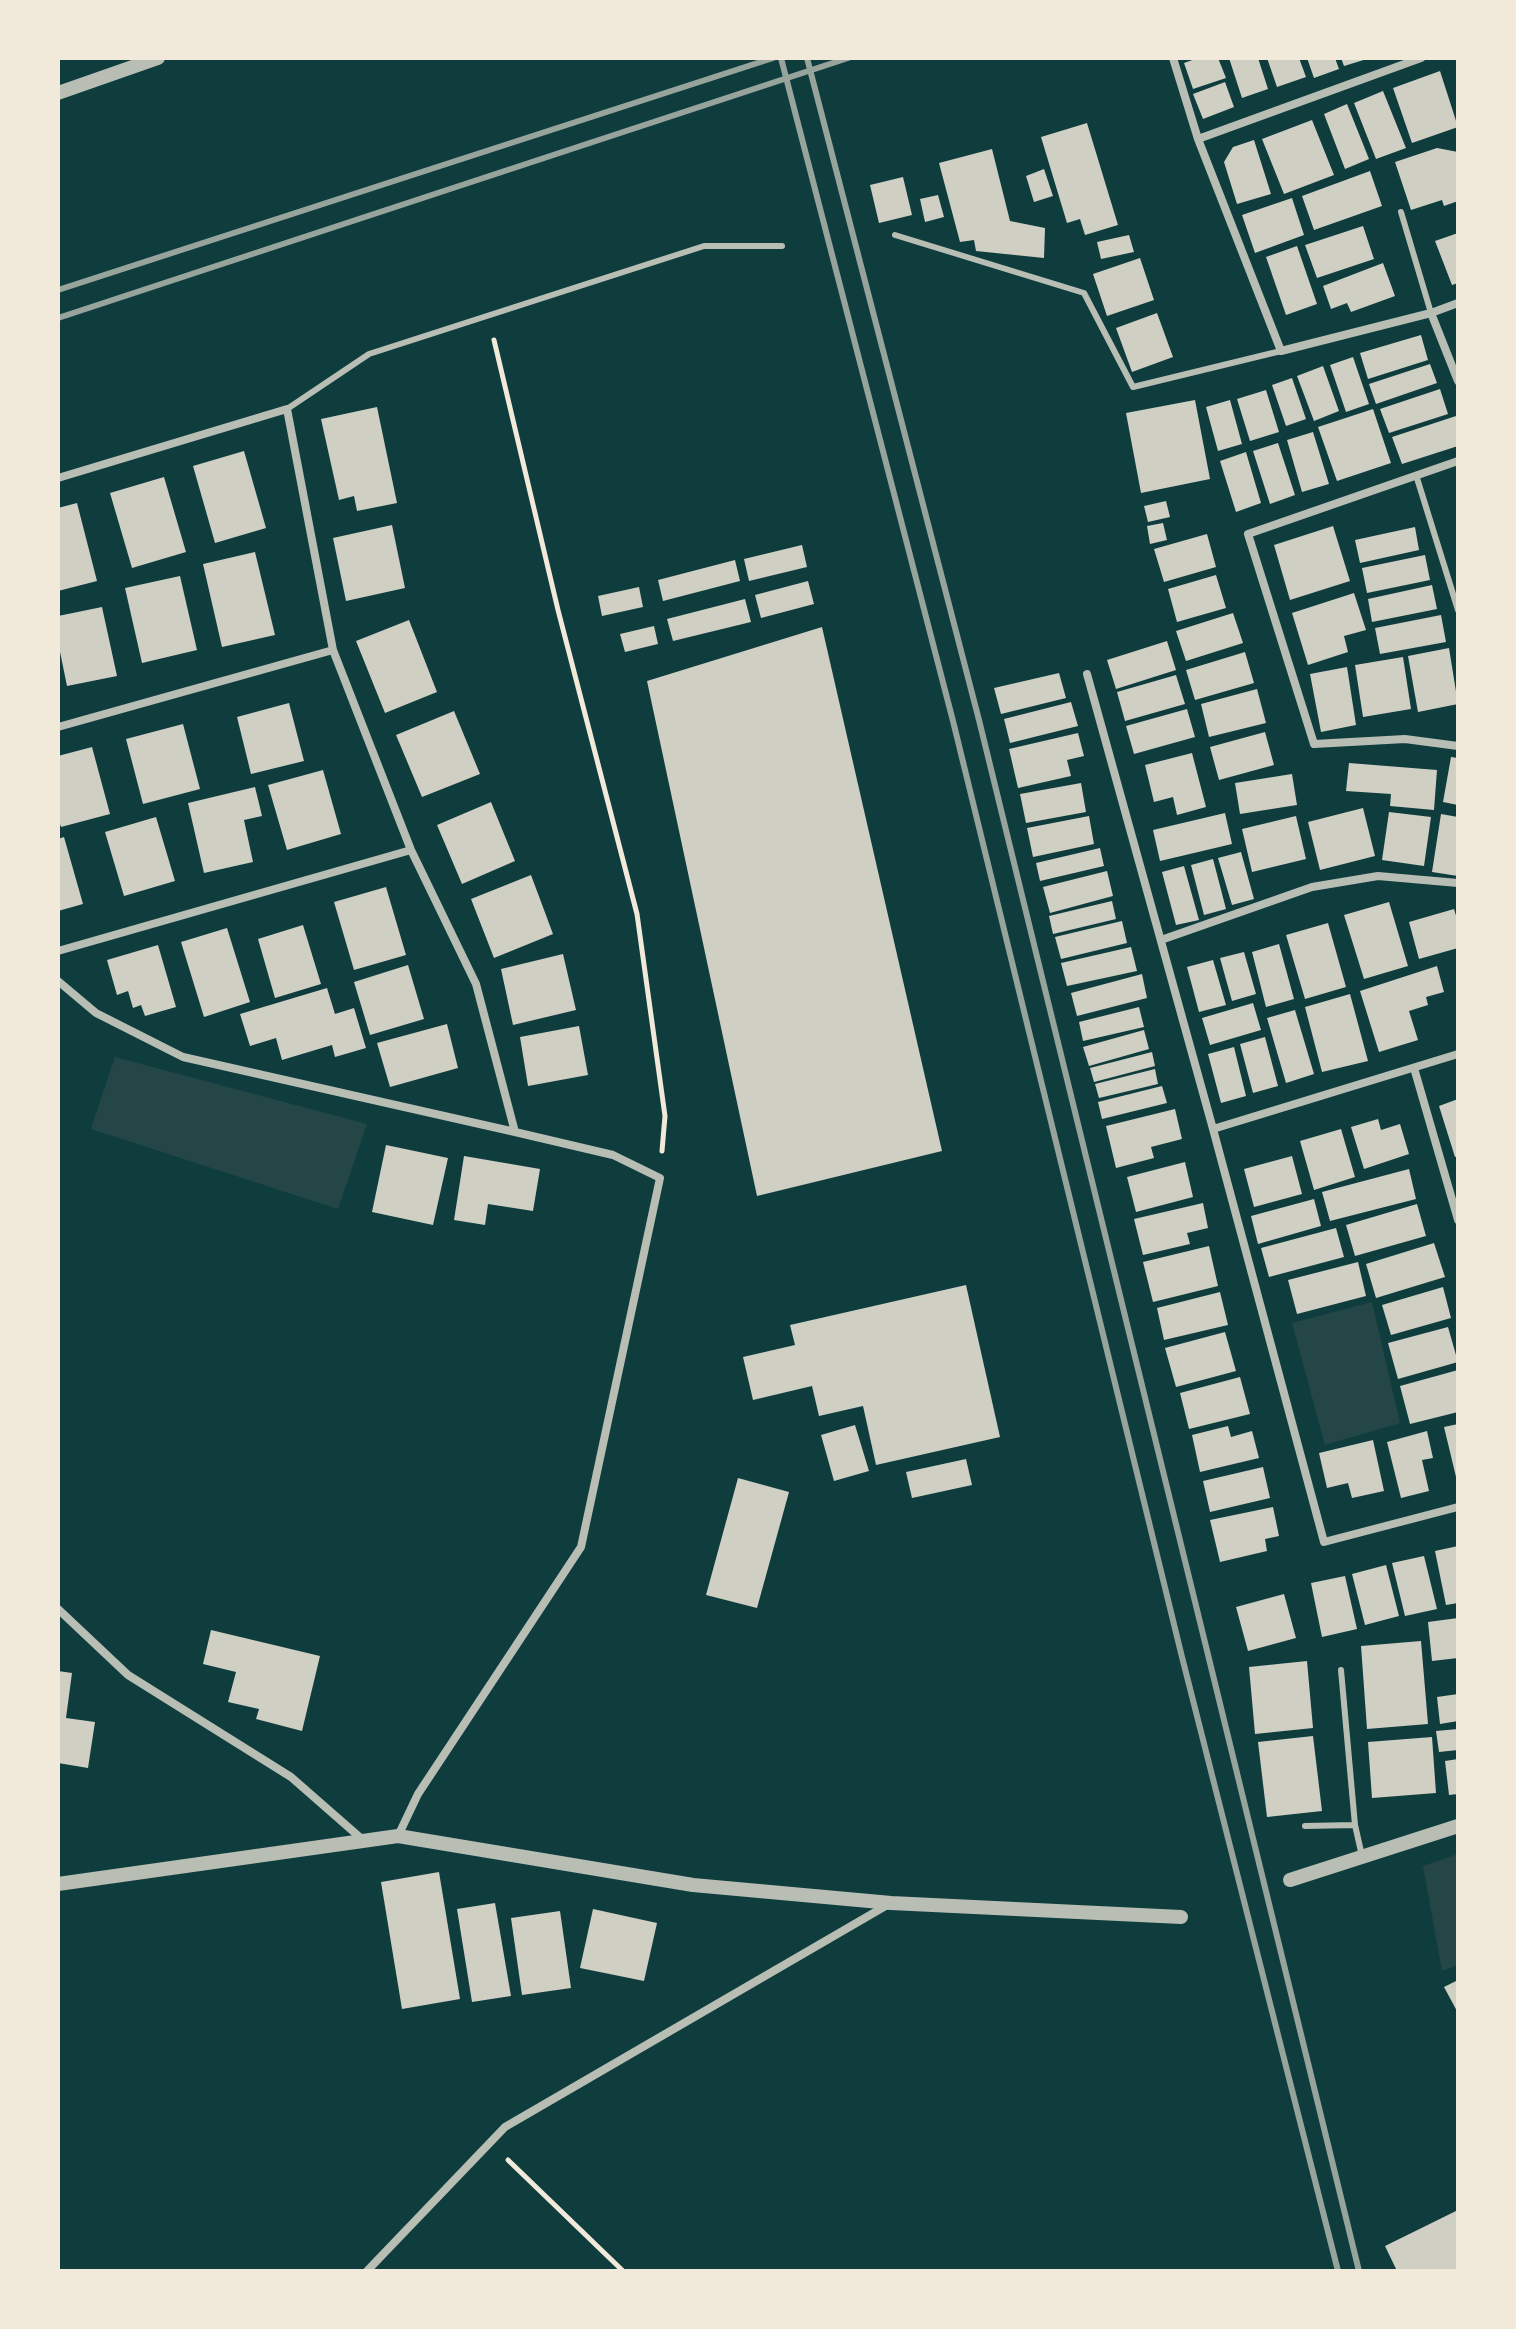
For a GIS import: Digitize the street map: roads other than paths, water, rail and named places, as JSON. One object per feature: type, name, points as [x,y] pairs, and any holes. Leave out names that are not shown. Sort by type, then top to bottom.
[{"type":"street","points":[[58,93],[158,58]]},
{"type":"street","points":[[1173,58],[1198,139],[1281,351],[1431,313],[1458,303]]},
{"type":"street","points":[[1198,139],[1421,58]]},
{"type":"street","points":[[1431,313],[1458,381]]},
{"type":"street","points":[[58,478],[287,409],[333,650],[411,850],[476,984],[515,1132]]},
{"type":"street","points":[[1458,461],[1248,534],[1314,744],[1405,739],[1458,746]]},
{"type":"street","points":[[58,727],[333,650]]},
{"type":"street","points":[[1087,674],[1324,1542],[1458,1507]]},
{"type":"street","points":[[58,951],[411,850]]},
{"type":"street","points":[[1161,940],[1312,887],[1378,876],[1458,883]]},
{"type":"street","points":[[58,981],[96,1013],[183,1057],[613,1155],[660,1178],[581,1547],[418,1794],[398,1836]]},
{"type":"street","points":[[1213,1129],[1458,1054]]},
{"type":"street","points":[[1414,1068],[1458,1220]]},
{"type":"street","points":[[58,1609],[128,1675],[291,1777],[363,1840]]},
{"type":"street","points":[[1290,1880],[1458,1826]]},
{"type":"street","points":[[58,1884],[398,1836],[693,1885],[891,1903],[1181,1917]]},
{"type":"street","points":[[367,2271],[505,2127],[891,1903]]},
{"type":"lane","points":[[1401,212],[1431,313]]},
{"type":"lane","points":[[895,235],[1084,293],[1133,387],[1281,351]]},
{"type":"lane","points":[[287,409],[369,354],[704,246],[782,246]]},
{"type":"lane","points":[[1416,475],[1458,610]]},
{"type":"lane","points":[[1341,1670],[1355,1825],[1362,1856]]},
{"type":"lane","points":[[1305,1826],[1355,1825]]},
{"type":"railway","points":[[58,290],[773,58]]},
{"type":"railway","points":[[781,58],[953,721],[1182,1657],[1338,2271]]},
{"type":"railway","points":[[807,58],[979,720],[1359,2271]]},
{"type":"railway","points":[[58,318],[848,58]]}]
